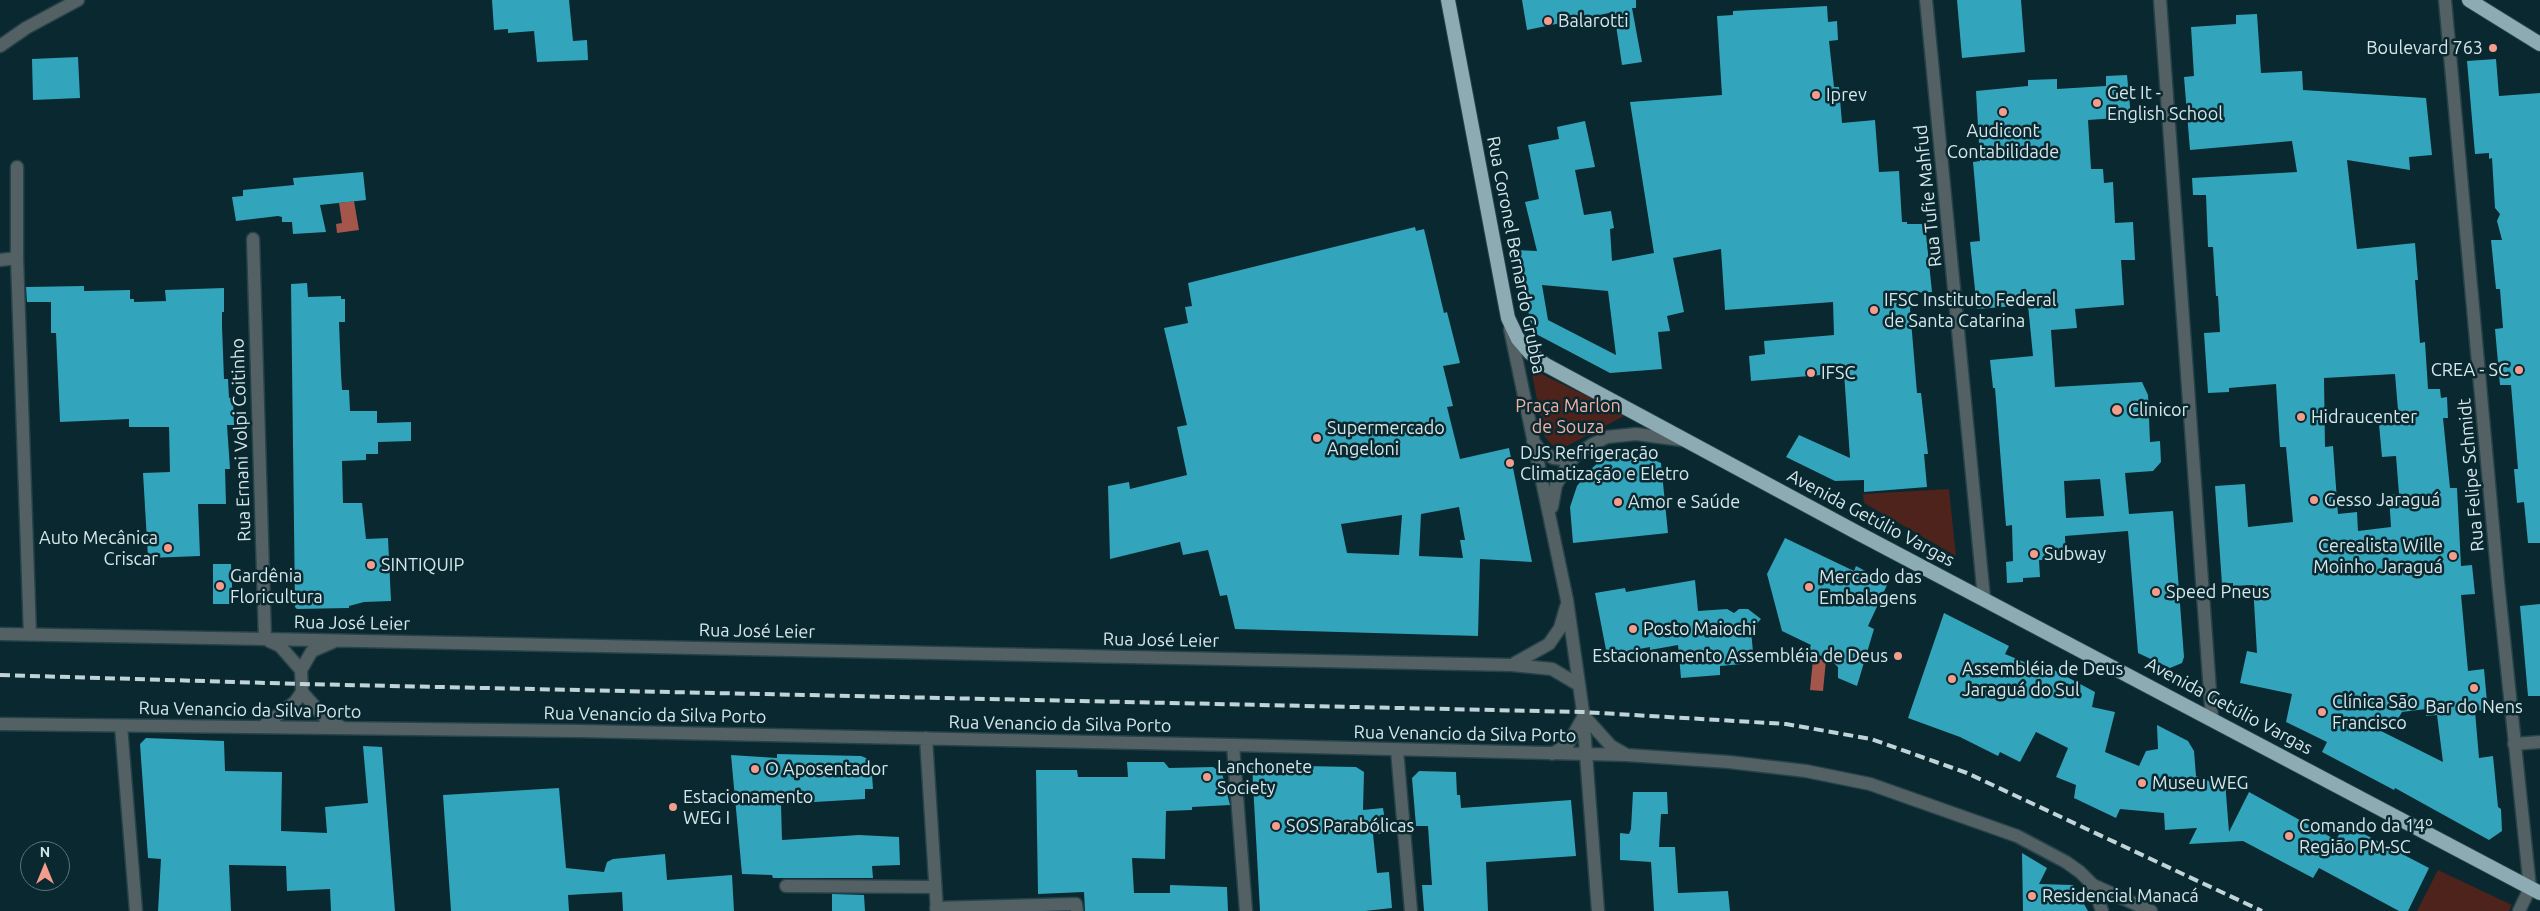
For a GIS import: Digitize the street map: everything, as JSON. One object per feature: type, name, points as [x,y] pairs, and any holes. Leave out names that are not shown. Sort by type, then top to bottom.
[{"type":"highway","name":"Rua Coronel Bernardo Grubba","points":[[1448,0],[1508,318]]},
{"type":"highway","points":[[2468,0],[2540,44]]},
{"type":"highway","name":"Avenida Getúlio Vargas","points":[[1508,318],[1518,339],[1546,365],[1856,532],[2535,890]]},
{"type":"street","points":[[0,46],[26,28],[78,0]]},
{"type":"street","name":"Rua Tufie Mahfud","points":[[1926,0],[1984,598]]},
{"type":"street","points":[[2160,0],[2212,719]]},
{"type":"street","name":"Rua Felipe Schmidt","points":[[2445,0],[2514,744],[2535,890]]},
{"type":"street","points":[[17,167],[17,258],[30,635]]},
{"type":"street","name":"Rua Ernani Volpi Coitinho","points":[[253,239],[265,639]]},
{"type":"street","points":[[0,260],[17,258]]},
{"type":"street","name":"Rua Coronel Bernardo Grubba","points":[[1508,318],[1568,600],[1584,716],[1598,911]]},
{"type":"street","name":"Avenida Getúlio Vargas","points":[[1551,516],[1556,486],[1568,464],[1576,455],[1607,437],[1636,434],[1689,441]]},
{"type":"street","points":[[1533,442],[1539,449],[1553,458],[1576,455]]},
{"type":"street","name":"Rua José Leier","points":[[1512,665],[1528,658],[1549,644],[1560,628],[1568,600]]},
{"type":"street","name":"Rua José Leier","points":[[0,634],[1512,665],[1552,670],[1580,686]]},
{"type":"street","points":[[265,639],[280,646],[302,670]]},
{"type":"street","points":[[262,727],[295,702],[302,692],[302,670],[312,651],[324,644],[344,640]]},
{"type":"street","points":[[302,692],[325,718],[345,729]]},
{"type":"street","points":[[1552,754],[1568,744],[1584,716],[1611,746],[1627,755]]},
{"type":"street","name":"Rua Venancio da Silva Porto","points":[[0,724],[588,731],[926,738],[1627,755],[1729,762],[1806,771],[1870,784],[2016,836],[2066,862],[2093,885]]},
{"type":"street","points":[[121,726],[136,911]]},
{"type":"street","points":[[926,738],[936,909],[1076,904],[1077,911]]},
{"type":"street","points":[[2514,744],[2540,742]]},
{"type":"street","points":[[1233,745],[1246,911]]},
{"type":"street","points":[[1397,750],[1411,911]]},
{"type":"street","points":[[2093,885],[2102,911]]},
{"type":"street","points":[[2093,885],[2151,911]]},
{"type":"street","points":[[786,886],[935,887]]},
{"type":"street","points":[[2519,911],[2535,890]]},
{"type":"green space","name":"Praça Marlon de Souza","points":[[1531,369],[1626,415],[1567,446],[1559,448],[1552,445],[1544,436]]},
{"type":"green space","points":[[1949,489],[1956,556],[1864,503],[1863,494]]},
{"type":"green space","points":[[2438,870],[2512,905],[2509,911],[2417,911]]},
{"type":"shaded area","points":[[354,201],[359,230],[337,233],[336,224],[342,223],[339,203]]},
{"type":"shaded area","points":[[1813,659],[1826,660],[1823,691],[1810,690]]},
{"type":"building","points":[[492,0],[569,0],[573,41],[587,40],[588,60],[537,62],[534,31],[508,33],[508,29],[494,30]]},
{"type":"building","points":[[1522,0],[1636,0],[1636,8],[1632,8],[1642,62],[1622,65],[1614,12],[1527,30]]},
{"type":"building","points":[[1957,0],[2021,0],[2025,52],[1962,58]]},
{"type":"building","name":"IFSC","points":[[1827,6],[1828,22],[1837,21],[1838,40],[1829,41],[1834,87],[1839,87],[1842,123],[1875,120],[1879,172],[1899,171],[1902,222],[1907,222],[1907,224],[1925,224],[1932,292],[1911,293],[1912,308],[1910,308],[1917,393],[1921,393],[1928,454],[1924,454],[1927,487],[1864,492],[1864,480],[1835,481],[1786,457],[1799,435],[1850,458],[1844,373],[1751,381],[1749,356],[1765,354],[1764,341],[1834,335],[1833,302],[1725,310],[1721,249],[1673,258],[1684,312],[1667,316],[1670,331],[1658,332],[1662,369],[1610,373],[1536,334],[1531,324],[1515,250],[1537,251],[1525,202],[1539,199],[1528,145],[1559,139],[1557,127],[1585,121],[1595,167],[1575,170],[1584,215],[1611,211],[1614,228],[1610,229],[1612,261],[1654,253],[1630,102],[1722,95],[1717,16],[1733,15],[1733,11]],"holes":[[[1542,285],[1608,291],[1616,355],[1548,320]]]},
{"type":"building","points":[[2257,14],[2261,73],[2302,71],[2303,90],[2426,98],[2432,155],[2409,157],[2410,170],[2347,160],[2357,249],[2415,243],[2418,280],[2415,280],[2420,343],[2425,342],[2428,389],[2440,389],[2441,398],[2447,397],[2448,418],[2443,418],[2450,488],[2457,488],[2461,566],[2472,565],[2475,594],[2461,595],[2468,671],[2484,669],[2487,702],[2484,703],[2484,710],[2475,711],[2479,758],[2493,756],[2498,807],[2501,809],[2502,831],[2489,840],[2395,788],[2394,790],[2322,752],[2327,742],[2286,722],[2292,694],[2240,683],[2247,651],[2257,653],[2253,585],[2233,586],[2233,583],[2222,584],[2215,486],[2245,484],[2248,527],[2293,522],[2286,447],[2280,447],[2276,384],[2229,388],[2229,392],[2208,393],[2204,333],[2220,332],[2218,296],[2216,296],[2213,247],[2208,247],[2206,195],[2193,195],[2192,178],[2297,172],[2292,141],[2190,150],[2184,77],[2194,76],[2191,27],[2236,24],[2236,15]],"holes":[[[2395,374],[2399,422],[2379,424],[2382,457],[2396,456],[2399,494],[2389,495],[2391,527],[2358,531],[2357,512],[2338,514],[2333,446],[2325,447],[2324,378]],[[2426,709],[2426,716],[2437,715],[2443,762],[2365,723],[2398,719],[2402,712]]]},
{"type":"building","points":[[78,57],[80,98],[33,100],[32,59]]},
{"type":"building","points":[[2496,59],[2499,96],[2540,93],[2540,543],[2528,543],[2524,502],[2517,503],[2514,469],[2518,469],[2511,385],[2500,385],[2495,329],[2503,328],[2500,289],[2496,289],[2491,240],[2502,240],[2497,221],[2500,214],[2495,208],[2492,158],[2489,159],[2489,153],[2475,154],[2467,61]]},
{"type":"building","points":[[2127,75],[2131,117],[2088,120],[2091,169],[2103,169],[2104,183],[2113,182],[2115,223],[2133,222],[2135,260],[2121,260],[2124,305],[2075,309],[2077,328],[2051,330],[2055,387],[2142,382],[2148,395],[2150,442],[2160,441],[2161,462],[2153,471],[2125,473],[2129,514],[2173,511],[2184,657],[2182,663],[2170,668],[2138,653],[2128,531],[2065,536],[2066,560],[2039,560],[2040,577],[2023,578],[2023,582],[2007,583],[2006,562],[2013,561],[2012,525],[2006,526],[1995,388],[1993,388],[1990,360],[2033,356],[2028,305],[1977,309],[1970,242],[1980,241],[1973,162],[1980,161],[1976,91],[2028,86],[2028,80],[2057,79],[2057,89],[2106,86],[2106,76]],"holes":[[[2100,479],[2104,516],[2066,518],[2064,481]]]},
{"type":"building","points":[[363,172],[366,200],[320,205],[326,232],[293,234],[292,222],[282,222],[282,217],[278,216],[236,221],[232,197],[243,196],[243,190],[294,185],[293,178]]},
{"type":"building","name":"Supermercado Angeloni","points":[[1415,227],[1416,231],[1424,229],[1444,313],[1447,312],[1460,363],[1443,366],[1453,406],[1447,407],[1460,459],[1509,448],[1532,562],[1480,559],[1478,636],[1235,629],[1227,595],[1220,596],[1208,550],[1183,555],[1180,542],[1110,559],[1108,486],[1129,482],[1130,489],[1187,475],[1177,427],[1187,425],[1164,328],[1188,323],[1185,307],[1192,306],[1188,283]],"holes":[[[1459,507],[1465,540],[1460,540],[1463,558],[1419,556],[1421,514]],[[1402,515],[1399,555],[1347,553],[1341,524]]]},
{"type":"building","points":[[307,283],[308,297],[341,296],[341,299],[345,299],[345,322],[339,322],[341,374],[342,390],[349,390],[350,411],[377,411],[377,423],[411,422],[411,441],[378,442],[378,454],[366,454],[366,460],[342,461],[343,503],[362,503],[366,539],[388,538],[391,601],[364,602],[349,606],[349,608],[297,609],[295,607],[291,284]]},
{"type":"building","points":[[84,286],[84,291],[130,290],[130,299],[134,299],[134,302],[166,301],[165,290],[224,288],[222,326],[224,379],[228,379],[229,398],[233,397],[234,425],[227,425],[230,469],[225,469],[226,504],[198,504],[200,556],[148,558],[143,473],[170,472],[169,427],[129,427],[129,419],[60,422],[56,333],[51,333],[51,302],[27,302],[26,287]]},
{"type":"building","name":"Amor e Saúde","points":[[1629,455],[1649,458],[1661,463],[1668,533],[1573,543],[1570,507],[1577,486],[1599,462],[1609,458]]},
{"type":"building","points":[[1785,538],[1854,571],[1856,566],[1888,583],[1868,626],[1874,629],[1857,686],[1838,678],[1838,667],[1833,662],[1809,650],[1811,645],[1782,631],[1767,574]]},
{"type":"building","points":[[213,564],[231,564],[233,604],[213,604]]},
{"type":"building","points":[[1695,580],[1698,611],[1727,609],[1734,613],[1739,609],[1748,609],[1761,619],[1751,630],[1754,663],[1720,666],[1720,675],[1681,678],[1678,645],[1650,650],[1650,647],[1607,655],[1595,593],[1625,588],[1626,592]]},
{"type":"building","points":[[2540,604],[2540,696],[2528,696],[2520,606]]},
{"type":"building","points":[[1944,613],[2009,646],[2005,654],[2041,669],[2043,664],[2095,692],[2092,707],[2115,712],[2105,752],[2139,766],[2146,751],[2158,749],[2157,725],[2188,741],[2194,751],[2196,776],[2209,781],[2225,781],[2229,832],[2249,792],[2336,840],[2345,824],[2429,868],[2408,911],[2399,911],[2319,868],[2313,878],[2243,841],[2189,844],[2197,828],[2165,830],[2164,813],[2120,809],[2116,818],[2074,798],[2076,785],[2056,777],[2068,748],[2036,732],[2020,762],[2000,752],[1998,756],[1960,737],[1908,718]]},
{"type":"building","points":[[146,738],[224,741],[225,771],[282,772],[281,831],[327,833],[325,807],[368,803],[363,746],[382,747],[395,911],[331,911],[330,889],[287,891],[286,866],[229,865],[231,911],[158,911],[161,859],[148,858],[140,744]]},
{"type":"building","points":[[777,754],[861,756],[871,760],[873,789],[865,789],[865,799],[781,804],[782,840],[859,835],[899,837],[900,865],[872,866],[873,878],[773,878],[772,875],[742,874],[731,755],[777,758]]},
{"type":"building","points":[[1127,762],[1164,762],[1169,768],[1213,767],[1222,773],[1230,805],[1192,807],[1192,810],[1166,811],[1165,859],[1132,858],[1134,893],[1170,893],[1170,885],[1227,887],[1228,911],[1085,911],[1084,892],[1038,894],[1036,770],[1077,770],[1078,777],[1128,777]]},
{"type":"building","points":[[1252,765],[1356,767],[1364,772],[1363,810],[1383,808],[1387,833],[1373,834],[1377,873],[1389,872],[1392,908],[1365,911],[1260,911]]},
{"type":"building","points":[[1419,771],[1456,772],[1457,795],[1460,795],[1461,808],[1571,800],[1576,856],[1486,862],[1488,911],[1424,911],[1422,885],[1432,885],[1428,826],[1416,826],[1412,778]]},
{"type":"building","points":[[559,788],[566,868],[604,872],[607,862],[613,859],[665,854],[667,880],[732,875],[734,911],[623,911],[622,892],[568,895],[569,911],[451,911],[443,795]]},
{"type":"building","points":[[1633,792],[1667,792],[1668,814],[1661,814],[1659,847],[1675,847],[1678,893],[1728,891],[1730,911],[1654,911],[1651,862],[1620,860],[1620,833],[1629,834],[1631,829]]},
{"type":"building","points":[[2022,853],[2047,868],[2039,884],[2073,885],[2088,911],[2023,911]]},
{"type":"building","points":[[832,894],[864,895],[865,911],[832,911]]},
{"type":"railway","points":[[0,675],[302,684],[1583,712],[1786,724],[1871,739],[1967,773],[2262,911]]},
{"type":"place","name":"Balarotti","points":[[1548,21]]},
{"type":"place","name":"Boulevard 763","points":[[2493,48]]},
{"type":"place","name":"Iprev","points":[[1816,95]]},
{"type":"place","name":"Get It - English School","points":[[2097,103]]},
{"type":"place","name":"Audicont Contabilidade","points":[[2003,112]]},
{"type":"place","name":"IFSC Instituto Federal de Santa Catarina","points":[[1874,310]]},
{"type":"place","name":"CREA - SC","points":[[2519,370]]},
{"type":"place","name":"IFSC","points":[[1811,373]]},
{"type":"place","name":"Clinicor","points":[[2117,410]]},
{"type":"place","name":"Hidraucenter","points":[[2301,417]]},
{"type":"place","name":"Supermercado Angeloni","points":[[1317,438]]},
{"type":"place","name":"DJS Refrigeração Climatização e Eletro","points":[[1510,463]]},
{"type":"place","name":"Gesso Jaraguá","points":[[2314,500]]},
{"type":"place","name":"Amor e Saúde","points":[[1618,502]]},
{"type":"place","name":"Auto Mecânica Criscar","points":[[168,548]]},
{"type":"place","name":"Subway","points":[[2034,554]]},
{"type":"place","name":"Cerealista Wille Moinho Jaraguá","points":[[2453,556]]},
{"type":"place","name":"SINTIQUIP","points":[[371,565]]},
{"type":"place","name":"Gardênia Floricultura","points":[[220,586]]},
{"type":"place","name":"Mercado das Embalagens","points":[[1809,587]]},
{"type":"place","name":"Speed Pneus","points":[[2156,592]]},
{"type":"place","name":"Posto Maiochi","points":[[1633,629]]},
{"type":"place","name":"Estacionamento Assembléia de Deus","points":[[1898,656]]},
{"type":"place","name":"Assembléia de Deus Jaraguá do Sul","points":[[1952,679]]},
{"type":"place","name":"Bar do Nens","points":[[2474,688]]},
{"type":"place","name":"Clínica São Francisco","points":[[2322,712]]},
{"type":"place","name":"O Aposentador","points":[[755,769]]},
{"type":"place","name":"Lanchonete Society","points":[[1207,777]]},
{"type":"place","name":"Museu WEG","points":[[2142,783]]},
{"type":"place","name":"Estacionamento WEG I","points":[[673,807]]},
{"type":"place","name":"SOS Parabólicas","points":[[1276,826]]},
{"type":"place","name":"Comando da 14º Região PM-SC","points":[[2289,836]]},
{"type":"place","name":"Residencial Manacá","points":[[2032,896]]}]
